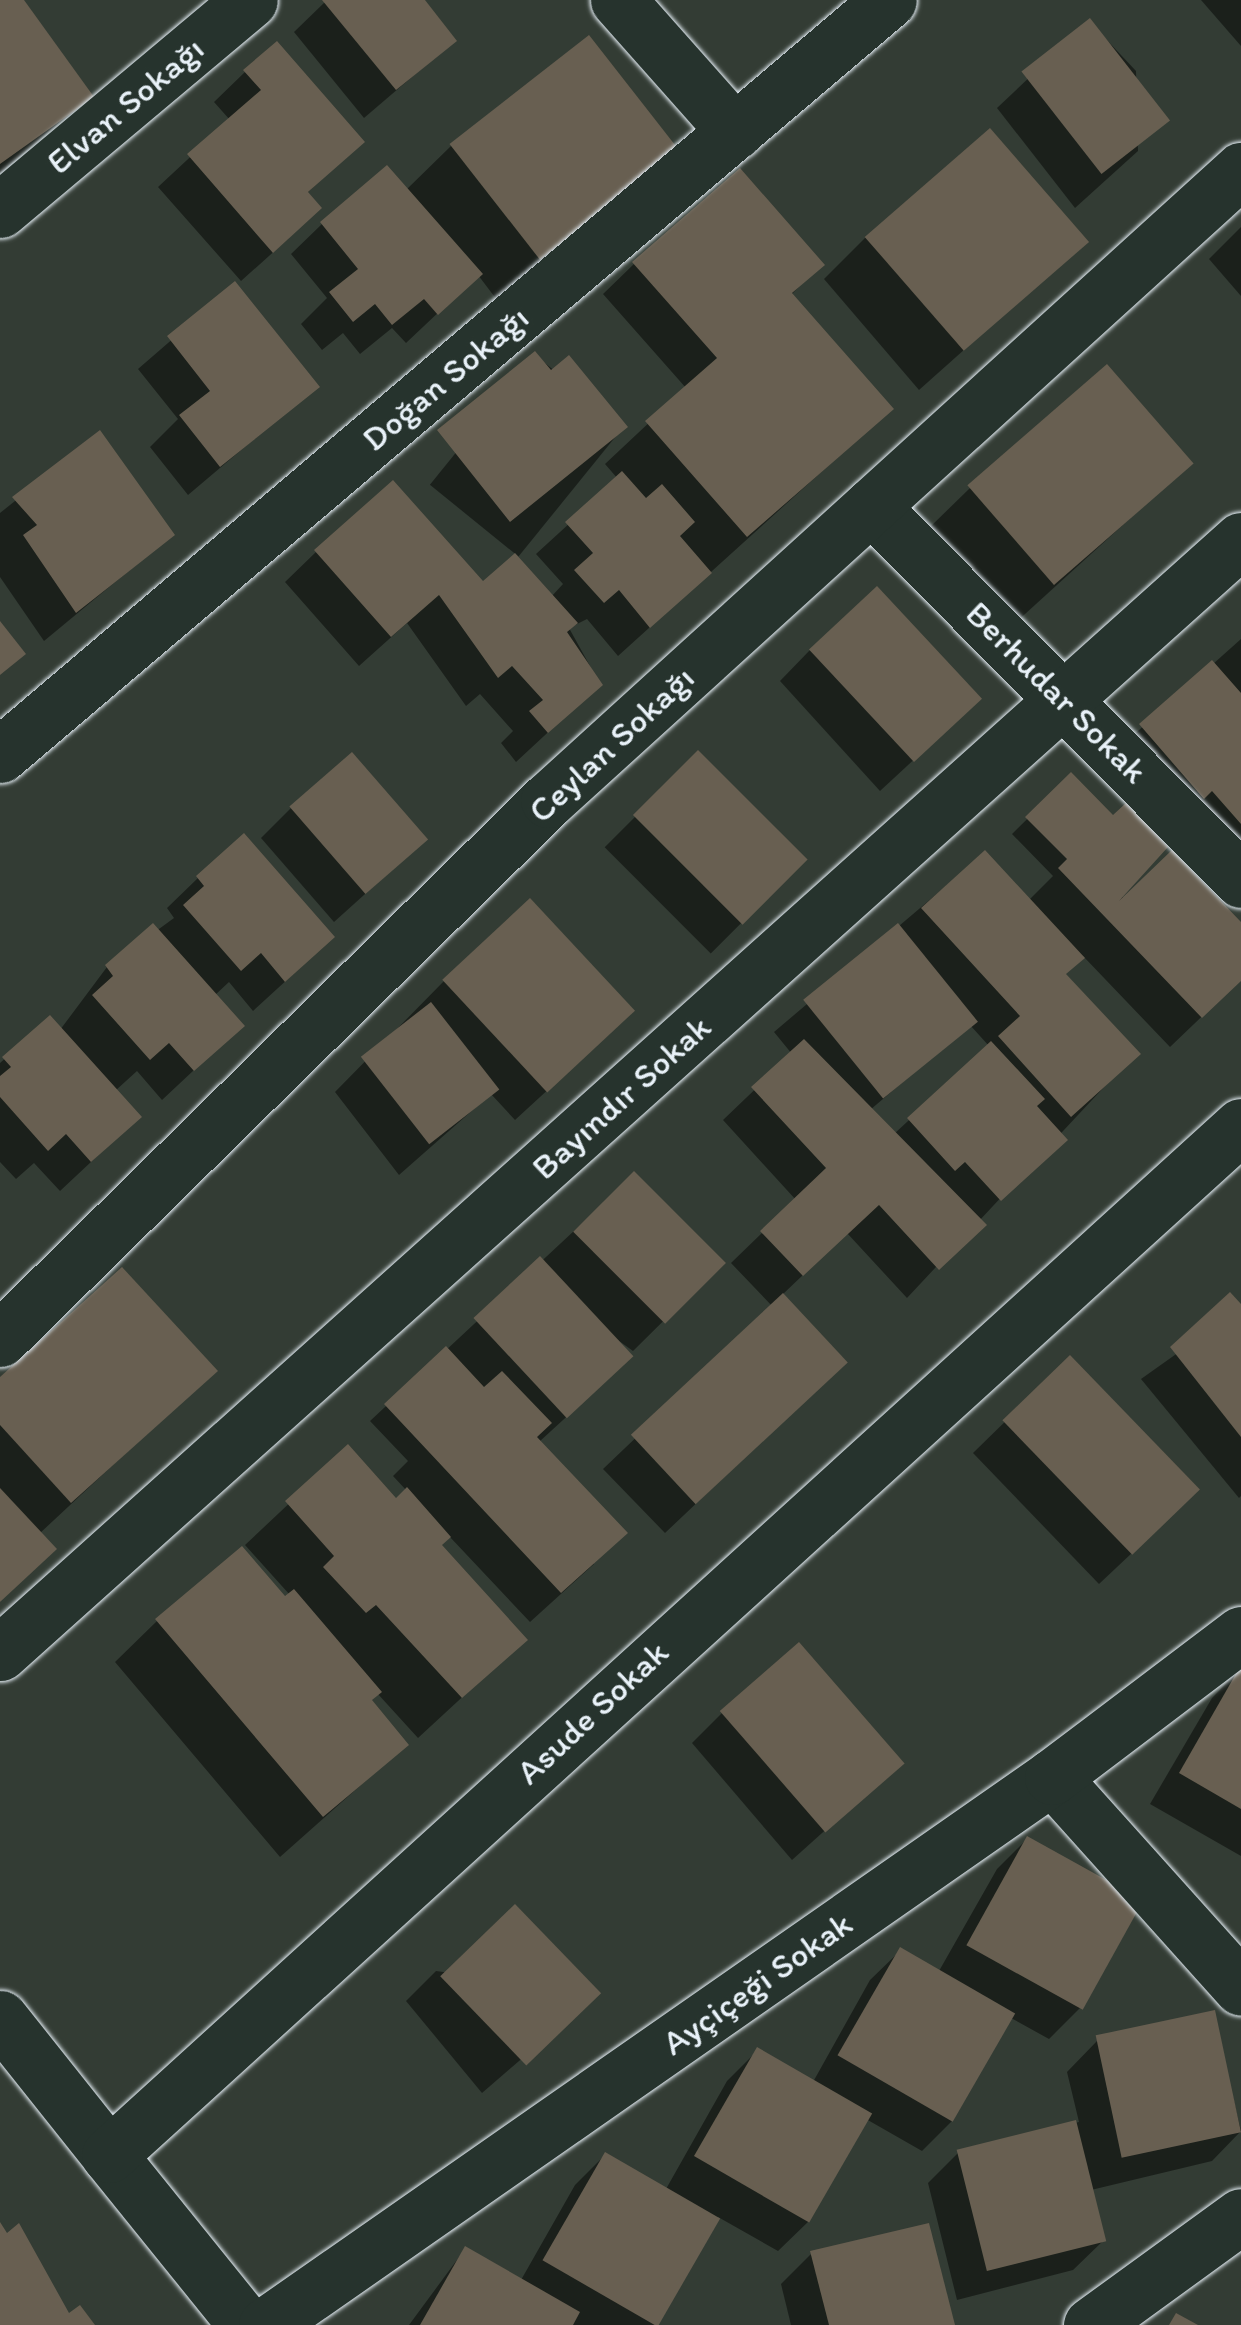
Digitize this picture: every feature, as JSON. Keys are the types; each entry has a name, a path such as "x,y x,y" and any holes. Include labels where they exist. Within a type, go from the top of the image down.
{"street":[{"name":"Elvan Sokağı","path":"0,210 250,0"},
{"path":"618,0 735,132"},
{"name":"Doğan Sokağı","path":"0,755 890,0"},
{"name":"Ceylan Sokağı","path":"0,1340 548,800 1241,170"},
{"name":"Berhudar Sokak","path":"871,506 1241,880"},
{"name":"Bayındır Sokak","path":"0,1653 1241,540"},
{"name":"Asude Sokak","path":"109,2155 1241,1126"},
{"name":"Ayçiçeği Sokak","path":"266,2325 1052,1778 1241,1634"},
{"path":"1052,1778 1241,1988"},
{"path":"0,2018 246,2325"},
{"path":"1091,2325 1241,2216"}],"building":[{"path":"0,0 24,0 94,97 0,164"},
{"path":"322,0 425,0 457,41 396,90"},
{"path":"1090,18 1170,120 1101,174 1021,72"},
{"path":"589,35 680,151 540,260 450,144"},
{"path":"277,41 365,142 308,192 322,208 273,253 187,154 261,90 243,70"},
{"path":"990,128 1089,242 964,351 865,237"},
{"path":"387,165 483,274 438,315 424,299 392,325 375,304 353,322 329,292 358,269 320,222"},
{"path":"740,168 825,265 792,293 894,409 747,537 645,421 717,358 632,262"},
{"path":"235,281 320,387 220,467 179,415 210,391 167,336"},
{"path":"535,351 551,370 569,355 628,427 510,522 437,430"},
{"path":"1107,364 1194,464 1054,585 967,485"},
{"path":"100,430 175,535 76,613 23,535 37,525 12,497"},
{"path":"622,471 646,498 662,484 695,522 680,536 712,573 650,628 619,590 604,603 574,570 593,553 565,522"},
{"path":"393,480 483,581 515,553 578,623 567,632 603,685 548,733 529,711 543,700 512,666 498,678 439,595 391,637 314,550"},
{"path":"877,586 982,699 914,762 809,649"},
{"path":"0,621 26,654 0,675"},
{"path":"1212,660 1241,693 1241,824 1212,791 1204,799 1139,724"},
{"path":"698,750 808,860 743,925 633,815"},
{"path":"352,752 428,840 365,894 289,806"},
{"path":"1071,772 1113,815 1126,803 1168,847 1119,901 1172,850 1241,922 1241,981 1202,1018 1058,868 1067,859 1025,817"},
{"path":"244,833 335,937 285,982 261,953 241,971 183,905 204,886 196,876"},
{"path":"985,850 1085,958 1066,974 1141,1054 1071,1117 998,1036 1020,1016 921,908"},
{"path":"530,898 635,1011 547,1092 442,980"},
{"path":"153,923 245,1026 194,1071 169,1043 150,1060 92,995 113,976 105,965"},
{"path":"898,923 978,1022 883,1098 803,1000"},
{"path":"431,1002 499,1089 429,1144 361,1057"},
{"path":"50,1015 142,1117 91,1162 66,1134 48,1151 0,1097 0,1076 11,1067 2,1057"},
{"path":"804,1039 987,1225 939,1270 879,1205 803,1276 760,1231 826,1168 751,1087"},
{"path":"991,1041 1045,1099 1037,1106 1068,1140 1001,1201 965,1162 955,1171 907,1118"},
{"path":"634,1171 726,1263 665,1324 573,1232"},
{"path":"540,1256 633,1356 567,1418 473,1318"},
{"path":"122,1267 218,1371 71,1503 0,1425 0,1377"},
{"path":"1230,1292 1241,1304 1241,1437 1170,1347"},
{"path":"783,1293 848,1362 696,1504 631,1435"},
{"path":"446,1346 484,1387 502,1371 552,1423 537,1437 628,1533 561,1593 384,1404"},
{"path":"1070,1355 1200,1490 1132,1555 1002,1420"},
{"path":"348,1444 396,1498 407,1487 451,1537 442,1545 528,1640 462,1698 376,1605 366,1613 323,1567 334,1556 285,1501"},
{"path":"0,1488 57,1549 0,1602"},
{"path":"242,1546 285,1596 294,1589 382,1692 372,1700 409,1745 323,1817 155,1619"},
{"path":"799,1642 905,1764 825,1832 720,1711"},
{"path":"1241,1665 1241,1809 1179,1773"},
{"path":"1027,1836 1143,1900 1083,2010 966,1945"},
{"path":"515,1904 601,1993 526,2065 440,1976"},
{"path":"900,1947 1015,2013 953,2122 838,2055"},
{"path":"1215,2010 1241,2132 1122,2158 1096,2035"},
{"path":"757,2047 872,2114 809,2223 694,2156"},
{"path":"1076,2120 1106,2241 987,2271 957,2150"},
{"path":"605,2152 720,2218 659,2325 542,2260"},
{"path":"0,2222 7,2233 19,2223 69,2313 80,2305 95,2325 0,2325"},
{"path":"929,2223 955,2325 829,2325 810,2251"},
{"path":"465,2246 580,2312 573,2325 420,2325"},
{"path":"1176,2313 1198,2325 1169,2325"}]}
